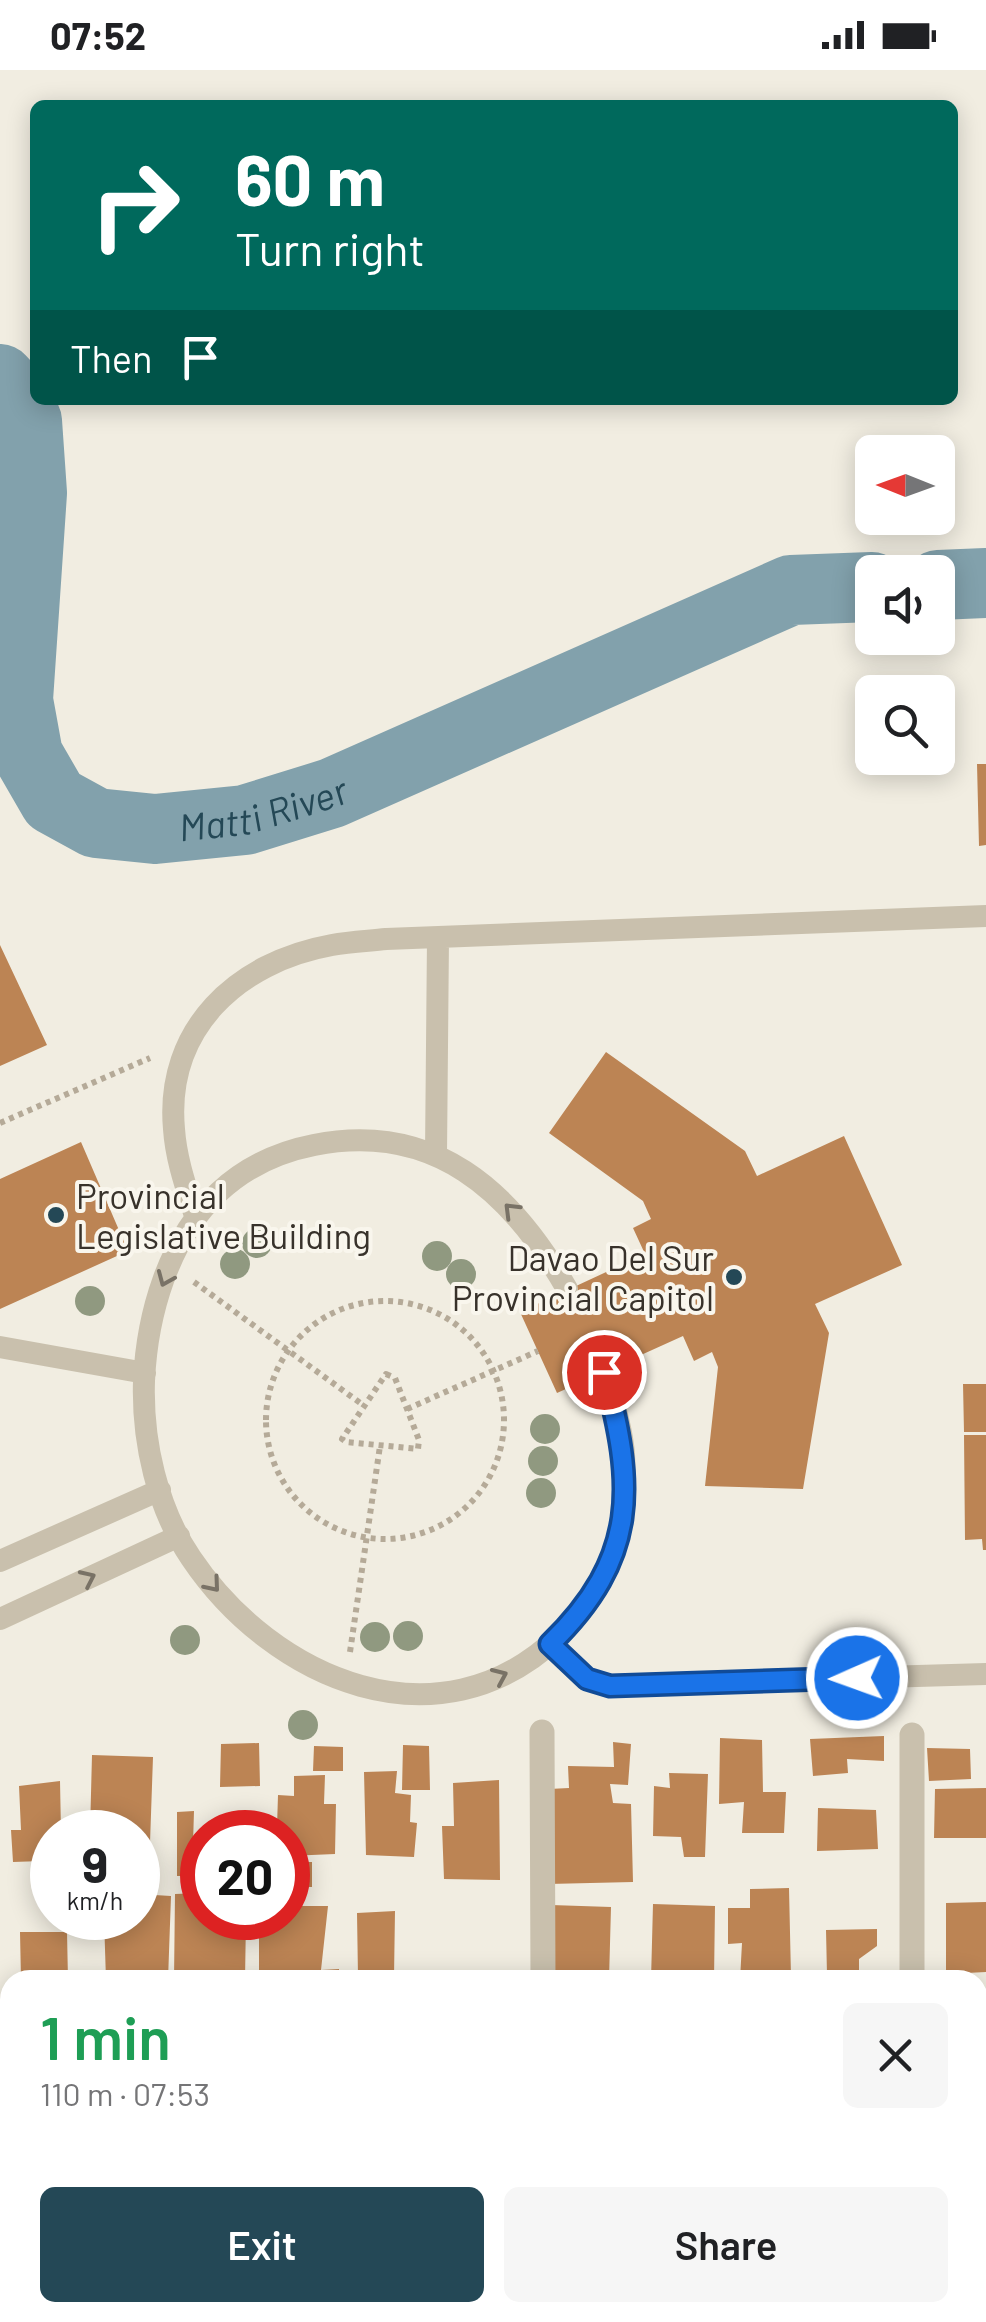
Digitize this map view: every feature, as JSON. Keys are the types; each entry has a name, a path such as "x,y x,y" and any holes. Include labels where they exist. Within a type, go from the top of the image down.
{"street":[{"path":"542,1732 544,1970"},
{"path":"912,1736 912,1970"}],"lane":[{"path":"196,1219 174,1132 176,1073 185,1046 203,1017 225,995 260,972 330,946 438,938 986,916"},
{"path":"436,1154 438,938"},
{"path":"567,1289 522,1220 483,1185 436,1154 413,1146 359,1140 301,1148 244,1171 196,1219 153,1310 144,1373 146,1435 160,1490 180,1536 190,1556 240,1617 315,1671 401,1694 444,1694 502,1675 550,1644 590,1603 612,1564 623,1514 624,1451 604,1372"},
{"path":"0,1347 144,1373"},
{"path":"0,1560 160,1490"},
{"path":"0,1619 180,1536"},
{"path":"550,1644 587,1679 610,1686 986,1674"}],"path":[{"path":"0,1123 185,1046"},
{"path":"171,1265 363,1404"},
{"path":"376,1300 417,1304 454,1322 484,1352 494,1370 504,1408 504,1428 494,1467 473,1500 459,1514 425,1533 406,1538 366,1538 328,1525 312,1514 291,1492 275,1466 266,1426 271,1386 288,1350 318,1321 336,1311 376,1300"},
{"path":"407,1408 538,1351"},
{"path":"388,1373 395,1378 420,1440 419,1448 342,1439 363,1404 382,1376 388,1373"},
{"path":"346,1682 380,1446"}],"building":[{"path":"977,764 986,764 986,845 979,846"},
{"path":"0,945 47,1045 0,1066"},
{"name":"Davao Del Sur Provincial Capitol","path":"606,1052 745,1151 757,1176 844,1136 902,1265 815,1304 829,1333 803,1489 705,1486 718,1367 712,1352 694,1361 683,1336 557,1393 520,1312 645,1254 633,1228 651,1219 643,1201 549,1133"},
{"name":"Provincial Legislative Building","path":"81,1142 128,1251 0,1309 0,1179"},
{"path":"963,1384 986,1384 986,1432 964,1432"},
{"path":"964,1435 986,1435 986,1550 982,1539 965,1540"},
{"path":"884,1736 884,1761 847,1759 848,1773 813,1776 810,1739"},
{"path":"720,1738 762,1740 763,1792 786,1792 784,1833 742,1833 744,1802 719,1804"},
{"path":"613,1742 631,1744 628,1785 610,1784 613,1803 631,1804 633,1882 548,1884 549,1789 569,1788 568,1766 614,1767"},
{"path":"259,1743 260,1786 220,1787 221,1744"},
{"path":"403,1745 429,1746 430,1790 402,1790"},
{"path":"314,1746 343,1747 343,1771 313,1771"},
{"path":"927,1748 970,1749 971,1779 929,1781"},
{"path":"92,1755 153,1757 151,1810 91,1810"},
{"path":"397,1771 395,1793 411,1795 410,1822 417,1823 414,1857 366,1855 364,1772"},
{"path":"669,1773 708,1774 705,1857 684,1857 681,1837 653,1836 654,1786 670,1788"},
{"path":"325,1775 324,1804 336,1804 335,1854 310,1855 310,1810 278,1810 278,1795 294,1796 294,1776"},
{"path":"499,1780 500,1880 444,1879 442,1826 454,1826 453,1783"},
{"path":"60,1781 61,1810 30,1810 30,1861 13,1862 11,1830 21,1830 19,1786"},
{"path":"986,1788 986,1838 934,1838 935,1789"},
{"path":"818,1808 876,1810 878,1849 817,1851"},
{"path":"180,1812 180,1876 177,1876"},
{"path":"789,1888 791,1970 741,1970 742,1943 728,1944 728,1908 750,1908 750,1889"},
{"path":"175,1894 180,1894 180,1940 246,1940 245,1970 174,1970"},
{"path":"160,1895 171,1896 168,1970 106,1970 105,1940 160,1940"},
{"path":"986,1902 986,1970 946,1970 946,1903"},
{"path":"653,1904 715,1906 714,1970 651,1970"},
{"path":"551,1905 611,1907 609,1970 550,1970"},
{"path":"310,1906 328,1906 321,1970 259,1970 259,1940 310,1940"},
{"path":"395,1911 394,1970 358,1970 357,1913"},
{"path":"877,1929 877,1946 859,1959 859,1970 827,1970 826,1930"},
{"path":"20,1932 30,1932 30,1940 67,1940 68,1970 21,1970"}],"waterway":[{"name":"Matti River","path":"0,379 13,393 27,421 32,493 18,700 28,755 54,800 96,823 155,829 245,820 332,793 791,590 855,588"},
{"name":"Matti River","path":"955,584 986,583"}],"place":[{"name":"Provincial Legislative Building","path":"56,1215"},
{"name":"Davao Del Sur Provincial Capitol","path":"734,1277"}],"route":[{"path":"604,1372 624,1451 623,1514 612,1564 590,1603 550,1644 587,1679 610,1686 857,1678"}]}
